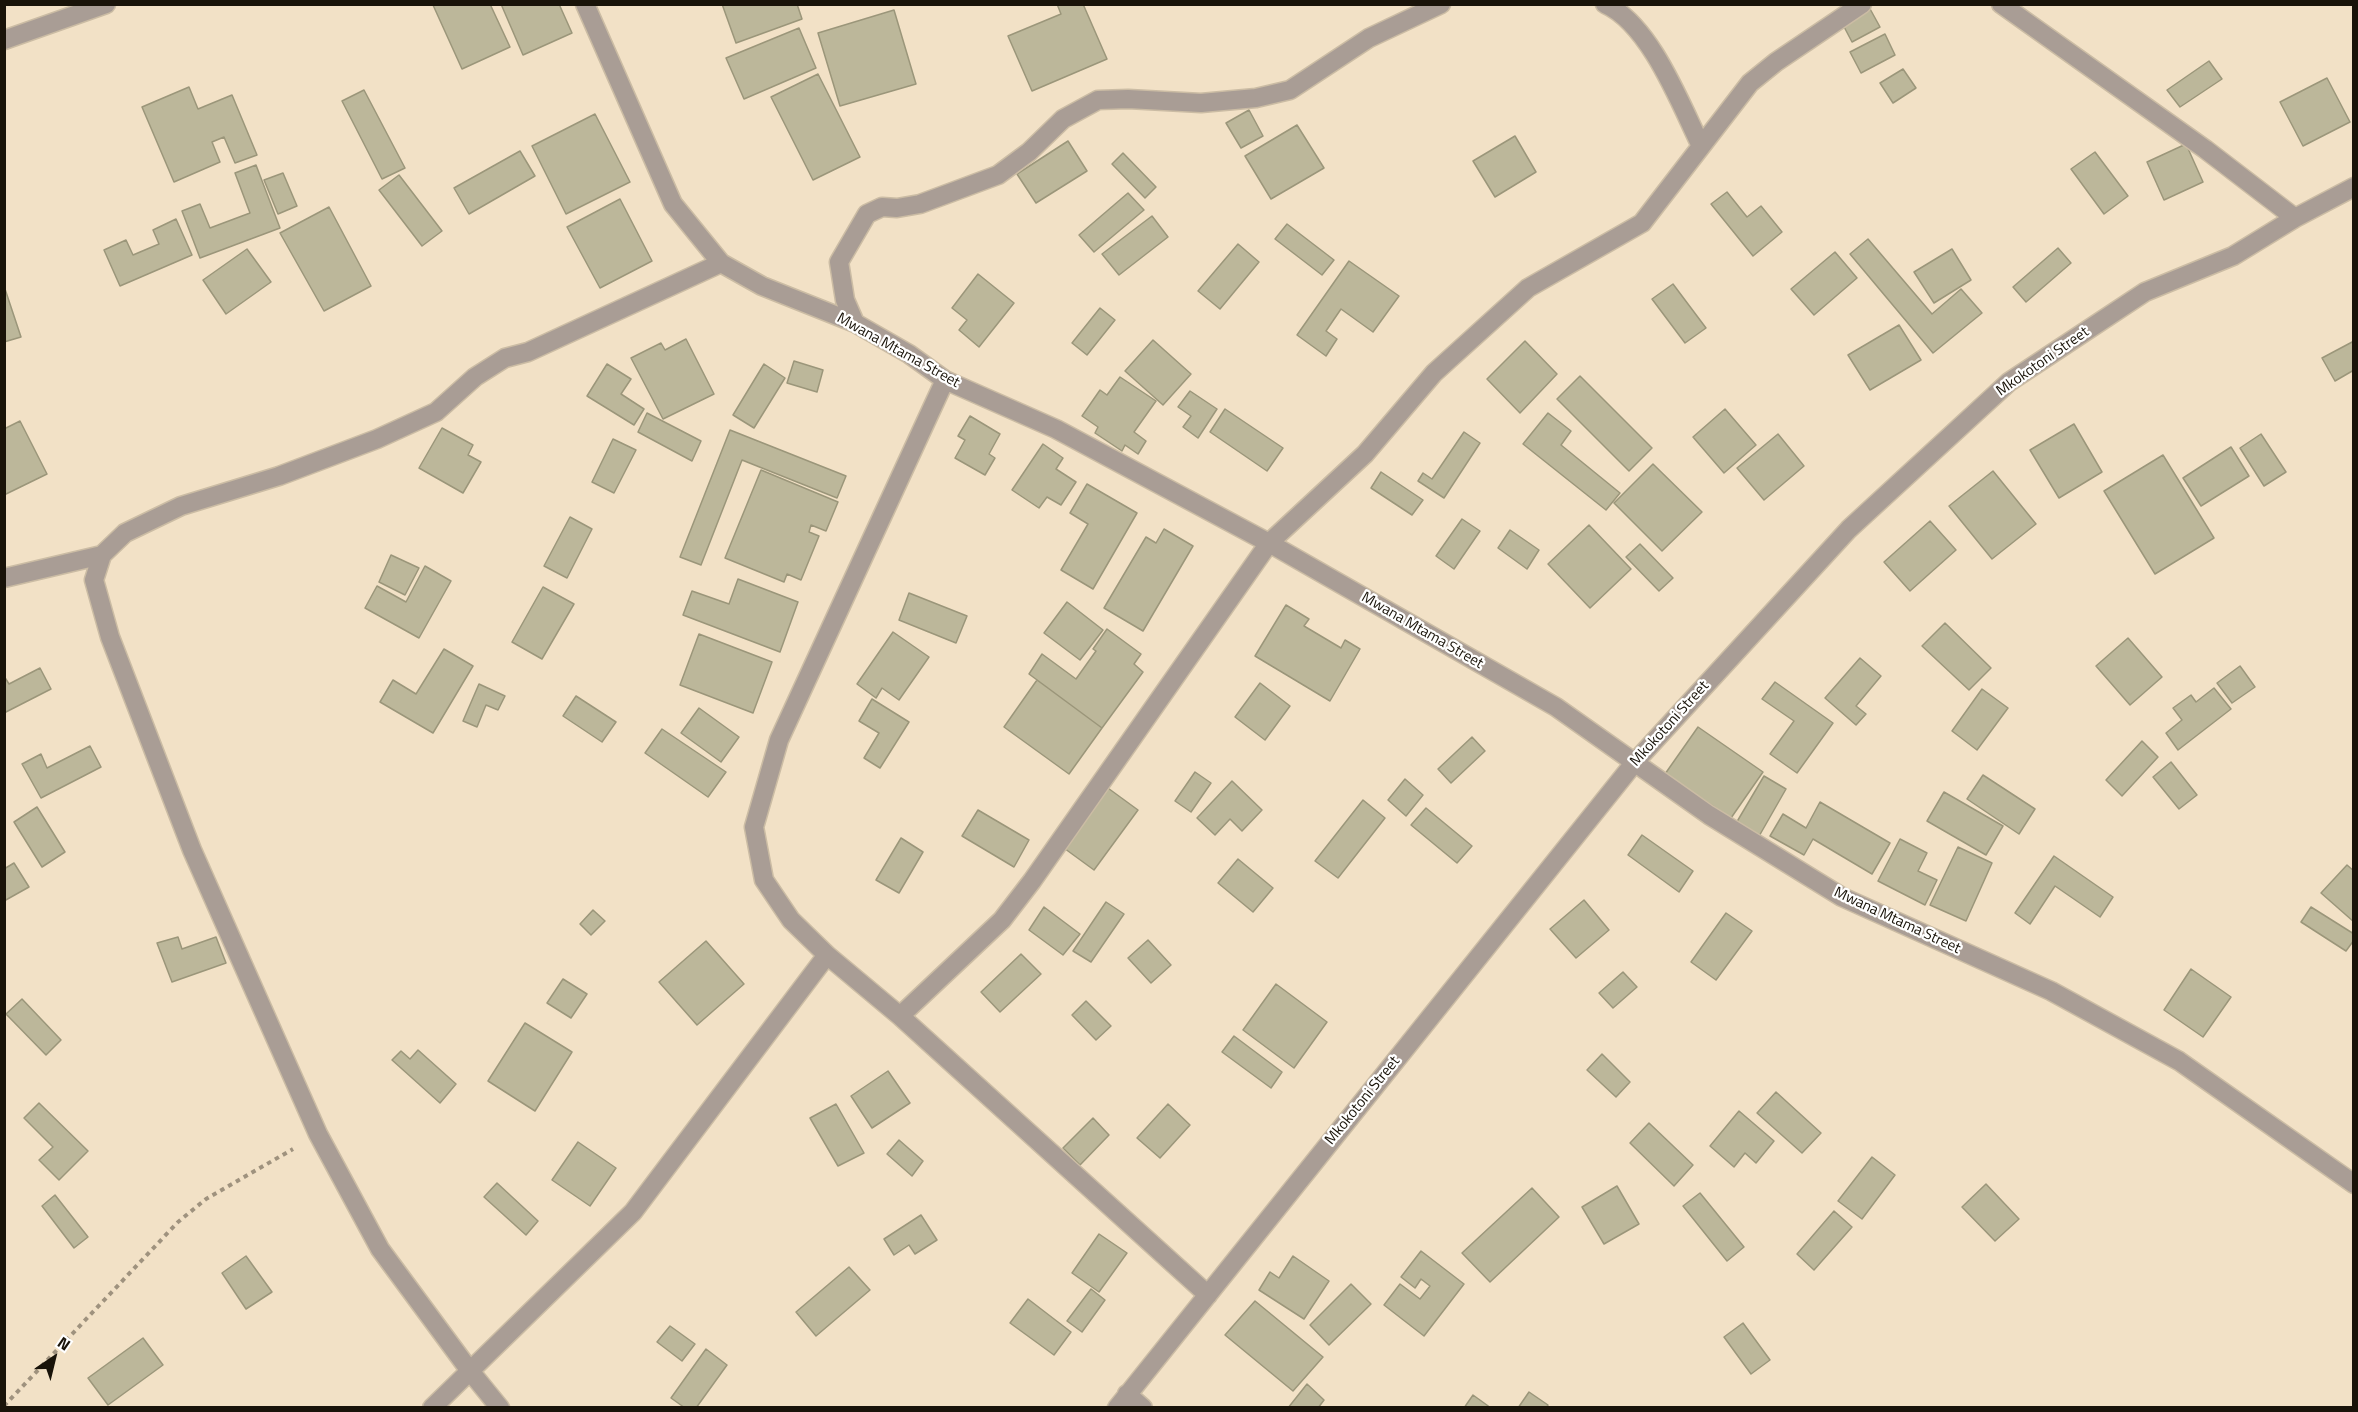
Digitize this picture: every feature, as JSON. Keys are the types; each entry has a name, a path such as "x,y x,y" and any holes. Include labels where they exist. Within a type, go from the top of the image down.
{"street":[{"path":"4,40 106,4"},
{"name":"Mwana Mtama Street","path":"585,4 674,204 721,262 762,286 855,323 909,354 945,380 1056,429 1269,543 1556,707 1709,815 1842,897 2051,991 2179,1061 2354,1184"},
{"path":"855,323 845,300 839,262 867,214 882,207 897,208 921,204 998,175 1029,152 1063,119 1098,100 1128,99 1201,103 1256,98 1290,90 1369,38 1442,4"},
{"path":"1605,4 1618,10 1639,31 1701,146"},
{"path":"900,1016 1002,920 1269,543 1365,454 1434,373 1528,288 1642,223 1750,83 1776,62 1862,4"},
{"path":"2001,4 2205,150 2295,218"},
{"name":"Mkokotoni Street","path":"1122,1401 1635,762 1849,529 2009,382 2145,292 2233,256 2295,218 2354,188"},
{"path":"500,1407 470,1371 380,1250 318,1134 192,850 110,637 94,580 102,555 125,533 180,506 279,476 377,440 436,412 475,377 505,358 528,352 721,262"},
{"path":"945,380 779,740 754,827 764,880 791,920 827,955 900,1016 1208,1295"},
{"path":"4,578 102,555"},
{"path":"432,1407 633,1212 827,955"},
{"path":"1122,1401 1143,1407"}],"path":[{"path":"4,1406 178,1222 206,1199 318,1134"}],"building":[{"path":"490,4 510,47 462,69 433,5"},
{"path":"501,4 559,4 572,33 523,55"},
{"path":"722,4 797,4 802,19 736,43"},
{"path":"1057,4 1083,4 1107,59 1032,91 1008,36 1061,14"},
{"path":"1869,7 1880,27 1852,42 1841,21"},
{"path":"894,10 916,84 840,106 818,33"},
{"path":"799,28 816,68 744,99 726,58"},
{"path":"1885,34 1895,55 1861,73 1850,52"},
{"path":"2209,61 2222,79 2180,107 2167,90"},
{"path":"1903,69 1916,88 1893,103 1880,83"},
{"path":"818,74 860,157 813,180 771,97"},
{"path":"2327,78 2350,122 2303,146 2280,102"},
{"path":"189,87 198,109 232,95 257,155 235,163 224,137 212,142 220,162 174,182 142,107"},
{"path":"364,90 405,168 382,179 342,101"},
{"path":"1249,110 1263,136 1241,148 1226,123"},
{"path":"595,114 630,182 566,214 532,146"},
{"path":"1297,125 1324,168 1271,199 1245,156"},
{"path":"1515,136 1536,172 1495,197 1473,161"},
{"path":"1068,141 1087,171 1036,203 1017,174"},
{"path":"2186,144 2203,182 2164,200 2147,162"},
{"path":"520,151 535,176 469,214 454,188"},
{"path":"2095,152 2128,196 2104,214 2071,169"},
{"path":"1123,153 1156,187 1145,198 1112,164"},
{"path":"256,165 280,228 200,258 182,211 200,204 210,228 250,213 235,173"},
{"path":"283,173 297,206 278,214 264,180"},
{"path":"399,175 442,231 422,246 379,190"},
{"path":"1727,192 1747,217 1761,206 1782,232 1753,256 1711,204"},
{"path":"1128,193 1144,210 1094,252 1079,235"},
{"path":"620,199 652,261 600,288 567,227"},
{"path":"329,207 371,286 324,311 280,233"},
{"path":"1152,216 1168,237 1119,275 1102,254"},
{"path":"176,219 192,255 120,286 104,250 126,240 133,255 159,244 153,230"},
{"path":"1287,224 1334,260 1322,275 1275,239"},
{"path":"1868,239 1932,314 1961,289 1982,313 1933,353 1850,254"},
{"path":"1238,244 1259,262 1220,309 1198,291"},
{"path":"2058,248 2071,263 2026,302 2013,287"},
{"path":"247,249 271,282 226,314 203,280"},
{"path":"1952,249 1971,280 1934,303 1914,272"},
{"path":"1835,252 1857,278 1814,315 1791,289"},
{"path":"1349,261 1399,296 1373,332 1341,309 1326,331 1337,339 1326,356 1297,335"},
{"path":"978,274 1014,303 979,347 959,330 967,320 952,308"},
{"path":"1673,284 1706,328 1685,343 1652,299"},
{"path":"4,286 21,337 4,342"},
{"path":"1100,308 1115,320 1087,355 1072,343"},
{"path":"1899,325 1921,360 1870,390 1848,355"},
{"path":"686,339 714,394 663,419 631,358 661,343 665,350"},
{"path":"1153,340 1191,374 1163,405 1125,371"},
{"path":"1525,341 1557,374 1520,413 1487,379"},
{"path":"2354,341 2354,370 2335,381 2322,358"},
{"path":"794,361 823,370 817,392 787,383"},
{"path":"607,364 631,379 621,394 644,409 634,425 587,396"},
{"path":"764,364 785,378 754,428 733,415"},
{"path":"1580,376 1652,448 1629,471 1557,399"},
{"path":"1120,377 1156,401 1134,432 1146,441 1138,454 1125,445 1122,451 1095,433 1098,427 1082,416 1100,390 1107,395"},
{"path":"1190,391 1217,409 1198,438 1183,427 1191,416 1178,407"},
{"path":"1225,409 1283,448 1267,471 1210,432"},
{"path":"1725,409 1756,445 1724,473 1693,437"},
{"path":"647,413 701,441 692,461 638,432"},
{"path":"1548,413 1571,431 1561,445 1620,493 1606,510 1523,444"},
{"path":"970,416 1000,434 989,454 995,458 985,475 955,458 965,440 958,436"},
{"path":"20,421 47,474 4,495 4,429"},
{"path":"2074,424 2102,472 2059,498 2030,450"},
{"path":"442,428 473,445 468,455 481,462 463,493 419,468"},
{"path":"730,430 846,476 837,498 742,460 701,565 680,557"},
{"path":"1464,432 1480,443 1444,498 1418,481 1423,473 1432,479"},
{"path":"1778,434 1804,466 1764,500 1737,468"},
{"path":"2261,434 2286,472 2264,486 2240,448"},
{"path":"613,439 636,450 614,493 592,482"},
{"path":"1043,444 1063,458 1056,469 1076,482 1061,505 1047,497 1039,508 1012,490"},
{"path":"2231,447 2249,476 2201,506 2183,478"},
{"path":"2163,455 2214,538 2155,574 2104,491"},
{"path":"1653,464 1702,512 1662,551 1614,503"},
{"path":"761,470 838,502 826,531 811,525 809,532 819,536 801,580 787,574 784,582 725,558"},
{"path":"1993,471 2036,524 1992,559 1949,506"},
{"path":"1381,472 1423,500 1412,515 1371,488"},
{"path":"1087,484 1137,513 1093,589 1061,570 1088,524 1070,513"},
{"path":"570,517 592,529 567,578 544,566"},
{"path":"1462,519 1480,531 1454,569 1436,556"},
{"path":"1930,521 1956,550 1910,591 1884,562"},
{"path":"1589,525 1631,569 1590,608 1548,564"},
{"path":"1164,529 1193,546 1143,631 1104,608 1146,537 1156,543"},
{"path":"1510,530 1539,550 1527,569 1498,548"},
{"path":"1640,544 1673,578 1659,591 1626,557"},
{"path":"391,555 419,568 405,595 379,582"},
{"path":"425,566 451,581 419,638 365,608 377,586 406,602"},
{"path":"738,579 798,602 780,652 683,615 692,591 729,604"},
{"path":"543,587 574,604 542,659 512,642"},
{"path":"909,593 967,616 956,643 899,620"},
{"path":"1067,602 1103,630 1080,660 1044,633"},
{"path":"1286,605 1309,619 1304,626 1341,648 1345,640 1360,649 1330,701 1255,656"},
{"path":"1945,623 1991,668 1969,690 1922,646"},
{"path":"1107,629 1141,654 1134,664 1143,672 1102,728 1029,674 1042,654 1076,679 1096,651 1093,649"},
{"path":"893,632 929,657 899,700 882,688 876,698 857,684"},
{"path":"699,634 772,662 753,713 680,685"},
{"path":"2128,638 2162,677 2130,705 2096,666"},
{"path":"444,649 473,666 433,733 380,702 393,680 416,694"},
{"path":"1860,658 1881,676 1856,706 1866,714 1856,725 1825,698"},
{"path":"2240,666 2255,687 2232,703 2217,683"},
{"path":"40,668 51,689 4,713 4,676 9,684"},
{"path":"1037,680 1102,728 1069,774 1004,727"},
{"path":"1775,682 1833,723 1797,773 1770,754 1794,721 1762,699"},
{"path":"1260,683 1290,706 1265,740 1235,717"},
{"path":"479,684 505,696 498,710 486,705 477,727 463,721"},
{"path":"2214,688 2231,709 2178,750 2166,733 2182,720 2173,708 2191,695 2196,702"},
{"path":"1982,689 2008,708 1977,750 1952,731"},
{"path":"576,696 616,722 602,742 563,716"},
{"path":"872,699 909,722 880,768 864,758 879,733 859,721"},
{"path":"699,708 739,737 721,762 681,733"},
{"path":"1698,727 1763,772 1731,818 1665,774"},
{"path":"662,729 726,772 708,797 645,753"},
{"path":"1472,737 1485,751 1451,783 1438,769"},
{"path":"2142,741 2158,757 2122,796 2106,780"},
{"path":"90,746 101,767 41,798 22,764 41,754 47,768"},
{"path":"2171,762 2197,795 2179,809 2153,777"},
{"path":"1195,772 1211,783 1191,812 1175,801"},
{"path":"1983,775 2035,809 2019,834 1967,799"},
{"path":"1764,776 1786,789 1758,838 1735,825"},
{"path":"1405,779 1423,795 1406,816 1388,800"},
{"path":"1232,781 1262,810 1242,831 1230,819 1215,835 1197,818"},
{"path":"1101,783 1138,810 1094,870 1057,843"},
{"path":"1944,792 2003,826 1986,855 1927,821"},
{"path":"1363,800 1385,818 1338,878 1315,861"},
{"path":"1820,802 1890,843 1872,874 1813,839 1804,855 1770,836 1783,814 1806,828"},
{"path":"37,807 65,852 42,867 14,822"},
{"path":"1426,808 1472,846 1457,863 1411,825"},
{"path":"978,810 1029,840 1014,867 962,836"},
{"path":"1642,835 1693,871 1679,892 1628,855"},
{"path":"901,838 923,852 899,893 876,880"},
{"path":"1900,839 1927,853 1918,871 1937,880 1925,905 1878,881"},
{"path":"1958,847 1992,863 1966,921 1930,905"},
{"path":"2054,856 2113,897 2100,917 2055,886 2030,924 2015,913"},
{"path":"1238,859 1273,888 1253,912 1218,883"},
{"path":"14,863 29,887 4,901 4,869"},
{"path":"2347,865 2354,871 2354,922 2321,893"},
{"path":"1584,900 1609,930 1576,958 1550,929"},
{"path":"1106,902 1124,914 1091,962 1073,951"},
{"path":"1044,907 1080,934 1063,955 1029,930"},
{"path":"2311,907 2354,934 2354,940 2346,951 2301,922"},
{"path":"593,910 605,921 591,935 580,924"},
{"path":"1726,913 1752,931 1716,980 1691,962"},
{"path":"178,937 182,949 216,937 226,963 172,982 157,943"},
{"path":"1148,940 1171,965 1151,983 1128,958"},
{"path":"706,941 744,984 697,1025 659,982"},
{"path":"1021,954 1041,974 1000,1012 981,992"},
{"path":"2191,969 2231,997 2203,1037 2164,1010"},
{"path":"1623,972 1637,987 1613,1008 1599,993"},
{"path":"563,979 587,994 571,1018 547,1003"},
{"path":"1276,984 1327,1022 1294,1068 1243,1030"},
{"path":"22,999 61,1040 46,1055 6,1014"},
{"path":"1086,1001 1111,1026 1096,1040 1072,1015"},
{"path":"525,1023 572,1052 535,1111 488,1081"},
{"path":"1234,1036 1282,1072 1271,1088 1222,1052"},
{"path":"418,1050 456,1084 440,1103 392,1060 401,1051 410,1059"},
{"path":"1602,1054 1630,1082 1616,1097 1587,1070"},
{"path":"888,1071 910,1103 872,1128 851,1096"},
{"path":"1776,1092 1821,1133 1802,1153 1757,1113"},
{"path":"39,1103 88,1151 59,1180 39,1160 53,1147 24,1118"},
{"path":"836,1104 864,1153 838,1166 810,1118"},
{"path":"1168,1104 1190,1125 1160,1158 1137,1138"},
{"path":"1739,1111 1774,1141 1756,1163 1745,1153 1734,1167 1710,1146"},
{"path":"1093,1118 1109,1135 1080,1165 1063,1148"},
{"path":"1649,1123 1693,1165 1674,1186 1630,1143"},
{"path":"899,1140 923,1161 912,1176 887,1154"},
{"path":"578,1142 616,1168 590,1206 552,1180"},
{"path":"1872,1157 1895,1175 1862,1219 1838,1201"},
{"path":"497,1183 538,1221 526,1235 484,1197"},
{"path":"1986,1184 2019,1219 1995,1241 1962,1207"},
{"path":"1617,1186 1639,1224 1604,1244 1582,1207"},
{"path":"1532,1188 1559,1217 1490,1282 1462,1253"},
{"path":"1700,1193 1744,1247 1727,1261 1683,1206"},
{"path":"55,1195 88,1237 74,1248 42,1206"},
{"path":"1834,1211 1852,1227 1814,1270 1797,1254"},
{"path":"921,1215 937,1240 915,1254 909,1245 894,1255 884,1239"},
{"path":"1099,1234 1127,1253 1099,1292 1072,1273"},
{"path":"1421,1251 1464,1284 1424,1336 1384,1305 1400,1284 1420,1299 1430,1286 1421,1279 1415,1288 1401,1277"},
{"path":"246,1256 272,1292 246,1309 222,1273"},
{"path":"1293,1256 1329,1281 1304,1319 1259,1290 1270,1272 1279,1278"},
{"path":"849,1267 870,1290 816,1336 796,1312"},
{"path":"1351,1284 1371,1304 1329,1345 1310,1325"},
{"path":"1091,1289 1105,1300 1082,1332 1067,1321"},
{"path":"1028,1299 1071,1332 1054,1355 1010,1323"},
{"path":"1255,1301 1323,1357 1293,1391 1225,1335"},
{"path":"1743,1323 1770,1360 1751,1374 1724,1337"},
{"path":"670,1326 695,1344 682,1361 657,1342"},
{"path":"143,1338 163,1365 108,1405 88,1378"},
{"path":"706,1349 727,1365 696,1408 685,1408 671,1398"},
{"path":"1307,1384 1324,1400 1318,1408 1288,1408"},
{"path":"1529,1392 1548,1405 1546,1408 1518,1408"},
{"path":"1473,1395 1491,1408 1464,1408"}]}
